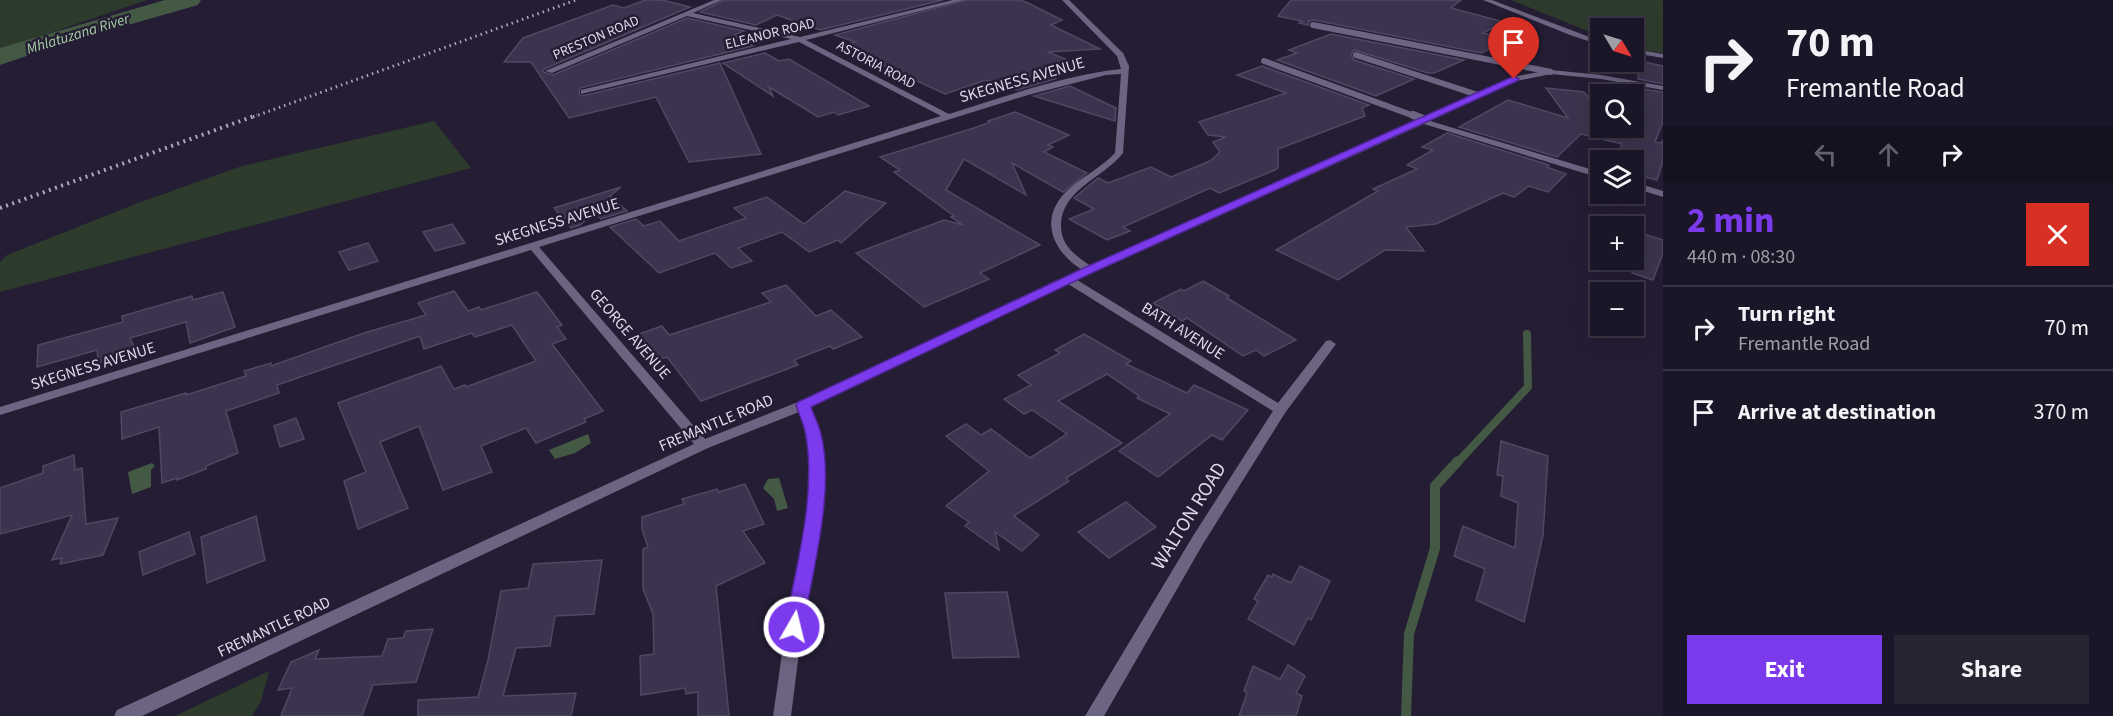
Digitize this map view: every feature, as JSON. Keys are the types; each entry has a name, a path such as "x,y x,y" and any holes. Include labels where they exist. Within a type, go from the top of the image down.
{"street":[{"name":"PRESTON ROAD","path":"549,71 719,0"},
{"name":"ELEANOR ROAD","path":"584,92 961,0"},
{"path":"1065,0 1120,55 1125,71 1119,153 1070,192 1057,209 1055,227 1058,242 1072,259 1090,270"},
{"path":"1486,0 1590,39"},
{"name":"ASTORIA ROAD","path":"687,14 800,39 948,117"},
{"path":"1644,53 1663,56"},
{"name":"SKEGNESS AVENUE","path":"0,411 1056,84 1106,72 1125,71"},
{"name":"FREMANTLE ROAD","path":"123,716 703,445 803,405 1090,270 1514,79 1551,72 1601,76 1663,88"},
{"path":"1425,121 1590,172"},
{"path":"1644,188 1663,194"},
{"name":"GEORGE AVENUE","path":"532,245 703,445"},
{"name":"BATH AVENUE","path":"1069,280 1280,410"},
{"name":"WALTON ROAD","path":"1094,716 1198,540 1280,410 1330,345"},
{"path":"782,716 797,605 816,504 813,434 803,405"}],"lane":[{"path":"1313,25 1551,72"},
{"path":"1356,55 1478,94"},
{"path":"1264,62 1425,121"}],"shaded area":[{"path":"0,0 147,0 0,50"},
{"path":"1511,0 1663,0 1663,53 1644,50 1644,18 1590,18 1590,32"},
{"path":"434,121 471,168 0,292 0,262 7,255 138,203 242,166"},
{"path":"588,434 591,443 575,453 555,459 549,450"},
{"path":"152,463 155,466 151,470 151,487 132,494 128,472"},
{"path":"779,478 788,508 777,511 774,499 763,488 768,479"},
{"path":"269,671 261,701 252,716 175,716"}],"building":[{"path":"645,0 662,0 690,7 544,69 543,72 553,75 687,18 744,31 734,35 753,46 580,88 579,94 582,96 720,63 761,154 689,162 656,97 569,118 531,62 504,62 523,38 613,5 624,8"},
{"path":"724,0 943,0 820,30 777,15 756,25 700,12"},
{"path":"966,0 1020,0 1062,20 1051,25 1100,49 1048,52 1080,65 1049,77 1055,79 1017,90 986,80 945,94 841,46 855,42 835,35"},
{"path":"1291,0 1461,0 1451,8 1504,22 1483,33 1510,40 1481,53 1314,20 1309,21 1308,25 1299,23 1302,21 1278,16"},
{"path":"1331,34 1464,60 1434,73 1428,73 1354,50 1351,55 1354,60 1414,79 1376,96 1277,60 1297,53 1289,50"},
{"path":"765,53 779,61 789,59 869,106 838,115 834,112 818,117 769,87 773,96 723,63"},
{"path":"1644,62 1663,66 1663,84 1638,79 1639,72 1644,72"},
{"path":"1262,66 1369,105 1362,108 1365,116 1278,149 1278,168 1275,170 1219,193 1210,188 1123,227 1130,231 1107,240 1069,219 1094,209 1074,198 1098,178 1108,183 1151,167 1171,177 1210,161 1220,152 1213,142 1226,137 1208,135 1199,122 1286,93 1237,75"},
{"path":"1070,86 1116,108 1115,121 1034,96"},
{"path":"1546,88 1584,92 1590,100 1590,136 1581,134 1557,157 1459,127 1508,100 1568,118"},
{"path":"1644,89 1663,92 1663,122 1655,142 1661,143 1663,140 1663,161 1657,180 1644,177 1646,160 1644,160 1644,150 1619,150 1622,144 1597,138 1644,138"},
{"path":"1015,112 1069,135 1048,145 1053,147 1044,152 1087,173 1063,192 1012,163 1026,195 964,159 946,190 1040,245 980,273 989,279 924,307 856,253 944,220 963,225 894,172 900,170 880,157 977,127"},
{"path":"1447,133 1549,165 1547,167 1566,174 1548,192 1529,186 1514,197 1503,193 1436,224 1406,227 1424,251 1385,250 1338,280 1276,250 1378,191 1373,189 1417,169 1407,165 1433,150 1422,147"},
{"path":"621,187 610,196 627,211 601,219 594,212 580,225 571,228 554,208"},
{"path":"845,191 886,203 841,243 838,240 809,252 782,232 738,248 752,261 731,268 715,253 659,273 610,227 636,219 644,226 660,221 679,241 746,218 734,208 767,197 804,224"},
{"path":"452,224 465,243 435,251 423,232"},
{"path":"1644,234 1663,240 1663,253 1653,280 1632,273 1632,270 1644,270"},
{"path":"368,243 378,261 349,270 339,252"},
{"path":"1203,281 1296,340 1264,356 1256,350 1243,356 1187,318 1182,321 1153,303"},
{"path":"786,285 816,316 831,310 862,337 833,349 830,346 794,360 798,365 701,401 667,357 657,360 636,335 662,326 669,335 771,302 762,293"},
{"path":"454,291 468,311 479,307 481,310 537,292 562,325 557,327 566,339 552,344 603,411 584,419 586,422 536,443 526,428 481,446 492,472 443,490 419,426 380,442 408,508 358,529 344,481 366,472 338,403 441,366 454,389 465,385 466,387 536,361 512,325 475,337 472,333 424,349 420,336 277,385 279,393 226,411 238,453 177,480 177,478 162,483 159,427 122,439 121,412 246,376 244,371 271,363 271,366 364,333 426,315 418,303"},
{"path":"223,292 235,327 190,343 186,322 130,338 139,356 99,368 97,350 37,367 38,345 123,322 122,316 192,296 193,300"},
{"path":"1084,334 1131,361 1126,364 1187,393 1194,385 1248,410 1222,440 1212,435 1158,477 1119,451 1170,414 1137,398 1139,396 1107,374 1058,401 1122,443 1066,478 1069,481 1014,516 1039,535 1022,551 995,532 999,550 965,526 969,522 946,506 989,471 946,436 966,424 981,435 991,429 1030,458 1067,434 1032,410 1024,414 1004,399 1031,385 1018,375 1060,353 1055,350"},
{"path":"296,418 304,439 280,447 274,426"},
{"path":"1501,441 1548,456 1543,535 1524,622 1476,600 1485,569 1454,556 1463,526 1515,548 1518,503 1501,496 1503,476 1497,475"},
{"path":"74,455 75,470 82,468 86,524 118,518 103,555 60,564 62,558 52,560 72,515 0,534 0,488 43,473 43,466"},
{"path":"745,484 764,524 743,531 765,563 716,586 729,716 698,716 698,692 686,694 685,688 641,695 640,656 654,654 653,614 643,589 643,549 648,547 642,529 642,517 684,504 682,499"},
{"path":"1126,502 1156,527 1109,558 1078,532"},
{"path":"256,516 265,560 207,583 201,537"},
{"path":"189,532 195,554 143,575 139,552"},
{"path":"602,560 594,614 555,616 550,646 516,648 503,696 576,693 571,716 418,716 418,700 478,697 488,660 501,591 528,588 533,564"},
{"path":"1300,566 1330,581 1311,620 1308,618 1294,645 1248,619 1258,601 1254,599 1268,575 1272,577 1273,574 1291,583"},
{"path":"1007,592 1019,657 953,658 945,593"},
{"path":"433,629 416,682 373,685 362,716 281,716 292,688 278,690 291,662 319,650 315,659 382,656 388,639 403,638 406,631"},
{"path":"1288,665 1305,676 1296,693 1302,696 1296,716 1239,716 1247,693 1244,691 1253,666 1280,679"}],"waterway":[{"name":"Mhlatuzana River","path":"0,57 56,38 190,0"},
{"path":"1457,463 1528,387 1527,334"},
{"path":"1406,716 1409,634 1435,548 1435,486 1458,461"}],"railway":[{"path":"253,117 576,0"},
{"path":"0,208 257,115"}],"route":[{"path":"794,627 816,504 813,434 803,405 1090,270 1514,79"}]}
